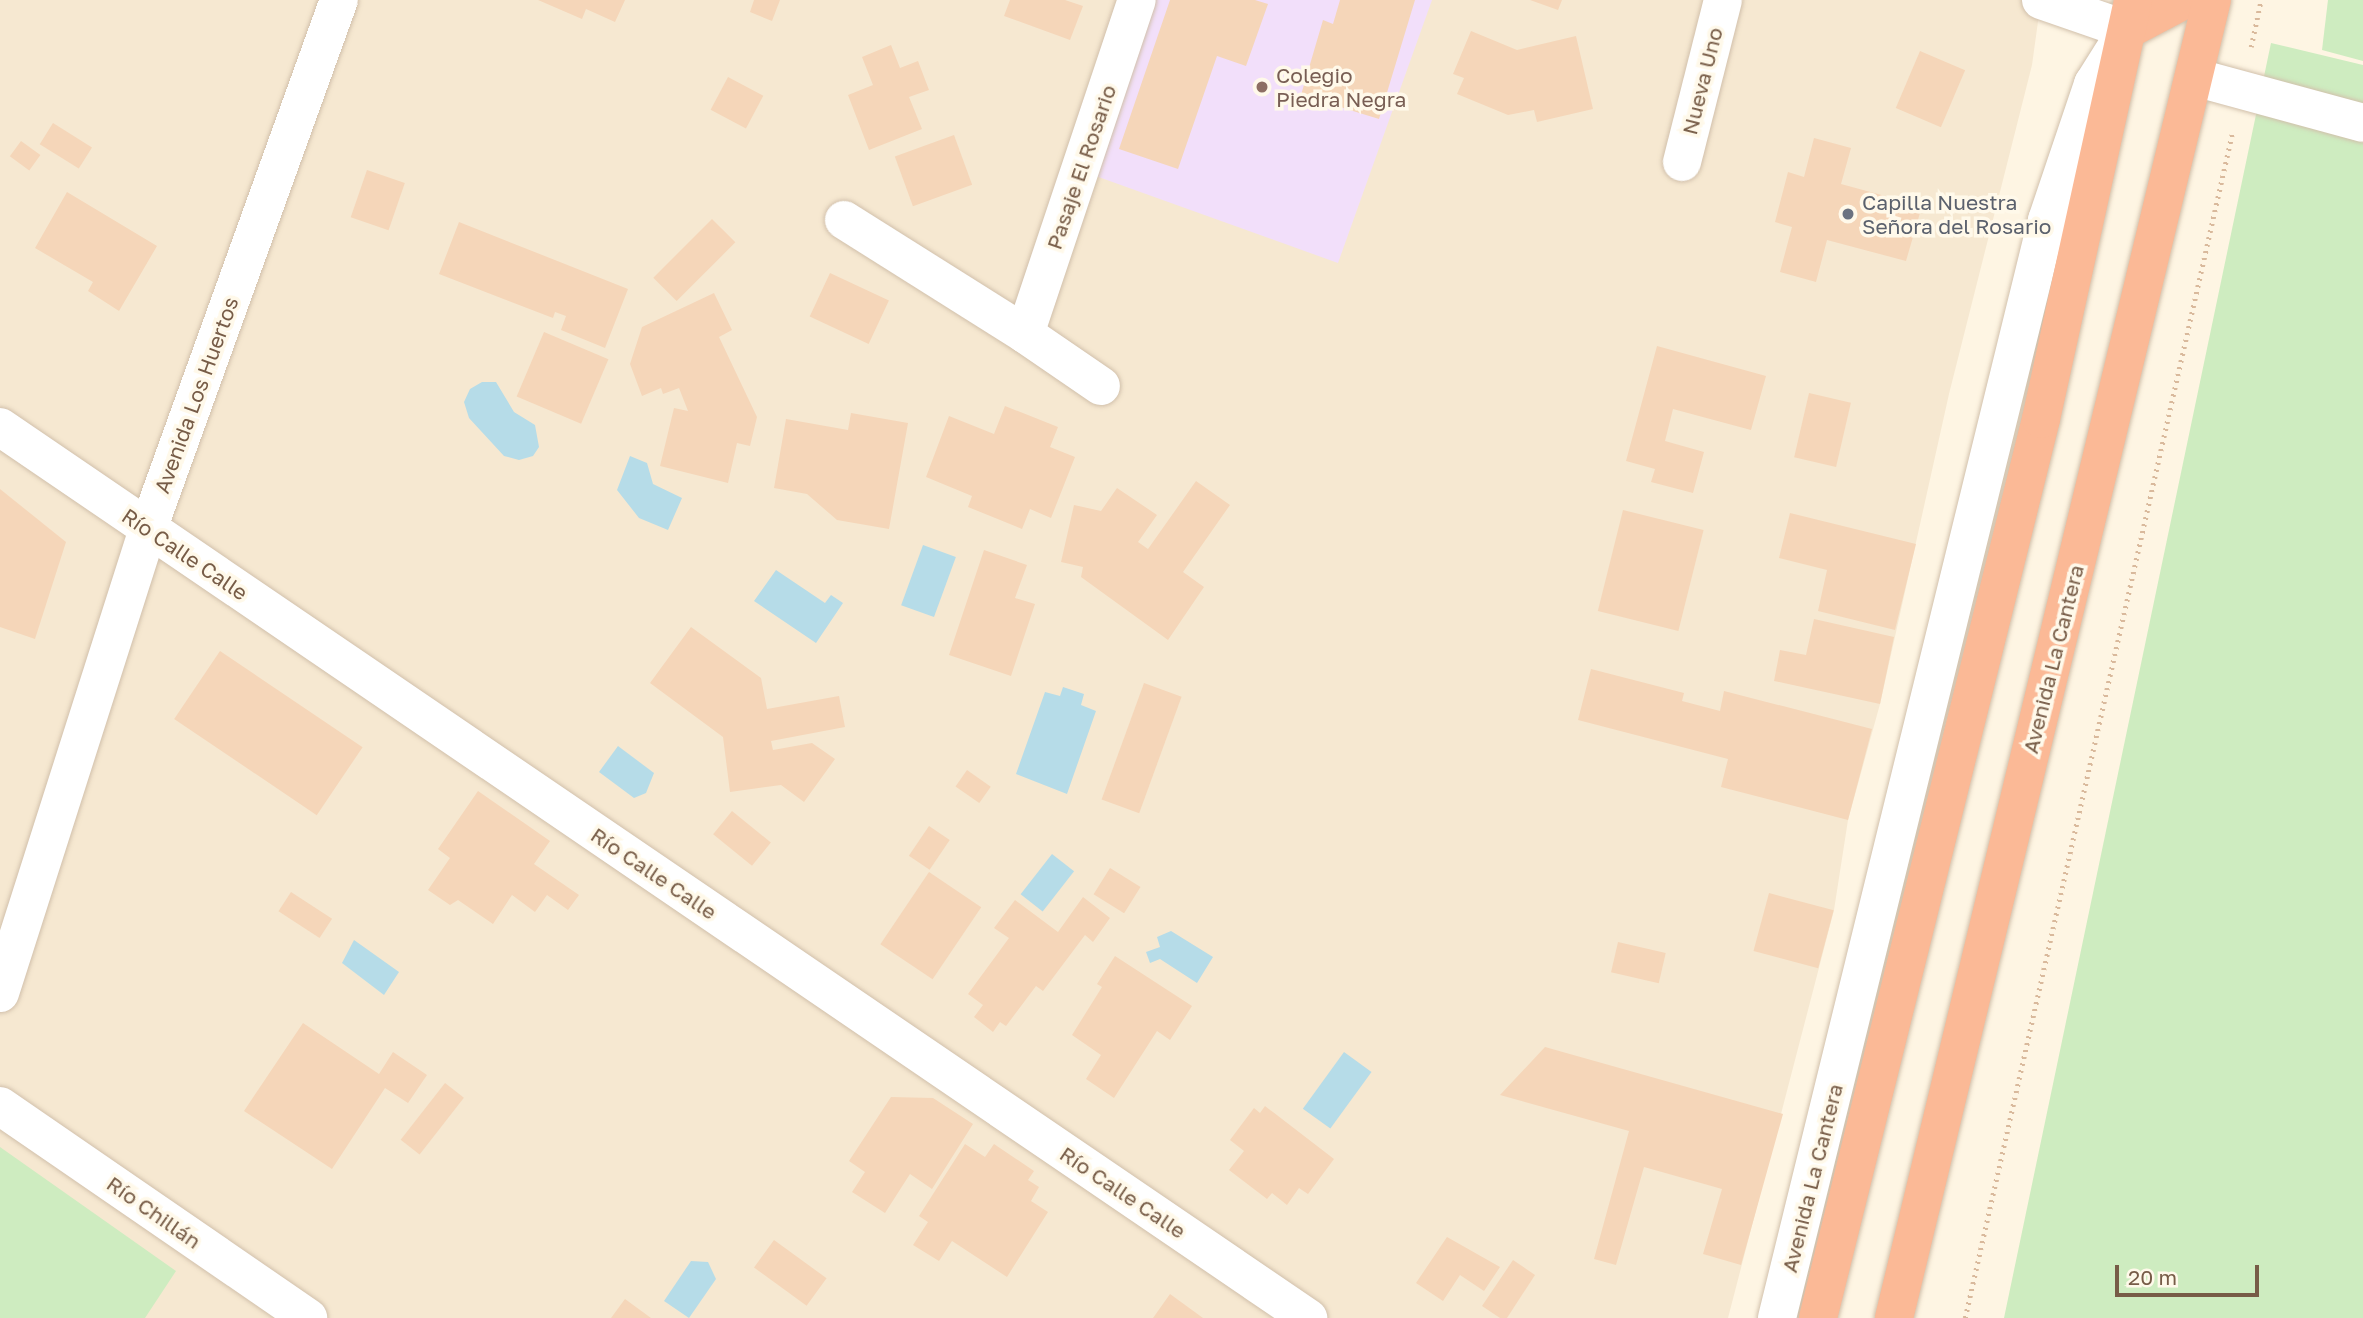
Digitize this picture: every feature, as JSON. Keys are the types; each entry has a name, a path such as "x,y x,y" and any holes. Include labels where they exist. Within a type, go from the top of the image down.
{"highway":[{"path":"2130,15 2184,0"},
{"name":"Avenida La Cantera","path":"1894,1318 2212,0"},
{"name":"Avenida La Cantera","path":"1818,1318 2040,419 2130,15"}],"street":[{"name":"Avenida Los Huertos","path":"0,993 148,529 339,0"},
{"name":"Pasaje El Rosario","path":"1025,334 1138,0"},
{"name":"Nueva Uno","path":"1682,162 1723,0"},
{"path":"2041,0 2130,15"},
{"name":"Avenida La Cantera","path":"1777,1318 2047,220 2094,85 2130,15"},
{"path":"2194,77 2363,123"},
{"path":"844,220 1025,334 1101,386"},
{"name":"Río Calle Calle","path":"0,427 1308,1318"},
{"name":"Río Chillán","path":"0,1106 308,1318"}],"path":[{"path":"1965,1318 2262,0"}],"shaded area":[{"path":"0,0 2041,0 2032,65 1949,394 1880,704 1848,820 1834,910 1728,1318 0,1318"},
{"name":"Colegio Piedra Negra","path":"1155,0 1432,0 1338,263 1093,175"}],"green space":[{"path":"2328,0 2363,0 2363,61 2322,50"},
{"path":"2271,43 2363,65 2363,1318 2004,1318"},
{"path":"0,1147 176,1271 145,1318 0,1318"}],"water":[{"path":"482,382 496,382 514,412 535,425 539,447 533,456 519,460 504,456 469,418 464,402 470,389"},
{"path":"630,456 647,463 653,484 682,498 668,530 639,518 617,490"},
{"path":"923,545 956,557 934,617 901,605"},
{"path":"776,570 825,603 831,595 843,603 816,643 754,601"},
{"path":"1063,687 1084,694 1081,705 1096,711 1067,794 1016,774 1045,692 1060,696"},
{"path":"618,746 654,773 646,793 634,798 599,772"},
{"path":"1052,854 1074,871 1043,911 1021,894"},
{"path":"1171,931 1213,957 1197,983 1160,959 1150,963 1146,952 1160,947 1157,937"},
{"path":"354,940 399,972 384,995 342,963"},
{"path":"1344,1052 1372,1072 1330,1129 1303,1109"},
{"path":"691,1261 708,1262 716,1279 689,1318 664,1301"}],"building":[{"path":"538,0 625,0 615,22 586,9 582,19"},
{"path":"754,0 780,0 772,21 750,12"},
{"path":"1010,0 1065,0 1083,6 1070,40 1004,16"},
{"path":"1170,0 1255,0 1268,4 1246,66 1217,56 1178,169 1119,149"},
{"path":"1340,0 1415,0 1379,119 1301,95 1323,20 1333,24"},
{"path":"1530,0 1562,0 1558,10"},
{"path":"1471,31 1517,50 1576,36 1593,109 1537,122 1534,110 1508,115 1457,94 1464,78 1453,74"},
{"path":"891,45 900,68 918,61 929,90 909,97 922,129 869,150 848,95 873,85 862,57"},
{"path":"1920,51 1965,70 1941,127 1896,108"},
{"path":"728,77 763,96 746,128 711,110"},
{"path":"53,123 92,147 79,169 40,144"},
{"path":"954,135 972,185 913,206 895,157"},
{"name":"Capilla Nuestra Señora del Rosario","path":"1814,138 1851,148 1841,184 1922,206 1906,261 1827,240 1816,282 1780,272 1792,227 1775,222 1788,172 1804,177"},
{"path":"21,141 40,155 29,170 10,156"},
{"path":"367,170 405,183 389,230 351,217"},
{"path":"67,192 157,246 119,311 88,291 93,282 35,248"},
{"path":"712,219 735,242 677,301 653,278"},
{"path":"459,222 628,289 605,348 561,330 566,316 555,312 553,318 439,274"},
{"path":"830,273 889,300 869,344 810,317"},
{"path":"714,293 732,330 719,337 757,417 750,446 737,443 728,483 660,466 674,408 688,411 679,388 663,394 661,388 642,396 630,364 642,327"},
{"path":"544,332 608,359 581,424 517,396"},
{"path":"1657,346 1766,376 1751,430 1673,409 1665,441 1704,452 1693,493 1651,482 1655,469 1626,461"},
{"path":"1809,393 1851,403 1836,467 1794,457"},
{"path":"1005,406 1058,427 1050,447 1075,457 1051,518 1030,509 1022,529 968,507 972,496 926,477 949,416 994,434"},
{"path":"851,413 908,423 889,529 837,520 807,494 774,488 786,419 848,430"},
{"path":"1196,481 1230,505 1183,572 1204,587 1168,640 1081,577 1083,567 1061,562 1074,505 1101,511 1117,488 1157,515 1138,542 1148,549"},
{"path":"0,489 66,542 35,639 0,627"},
{"path":"1623,510 1704,530 1678,631 1598,611"},
{"path":"1790,513 1916,544 1895,630 1818,611 1827,570 1779,558"},
{"path":"984,550 1027,565 1015,598 1035,604 1011,676 949,655"},
{"path":"1814,619 1894,637 1880,704 1774,681 1780,650 1806,655"},
{"path":"691,627 761,678 767,709 839,696 845,727 771,741 773,750 812,743 835,759 804,802 781,785 730,792 723,737 650,683"},
{"path":"220,651 363,747 317,815 174,719"},
{"path":"1591,669 1684,693 1682,701 1720,711 1724,691 1872,729 1848,820 1721,787 1728,759 1578,720"},
{"path":"1144,683 1182,697 1139,813 1102,800"},
{"path":"967,770 991,787 979,803 956,786"},
{"path":"478,791 550,841 534,864 579,895 568,910 547,895 535,912 512,895 493,924 458,900 450,905 428,890 450,858 438,849"},
{"path":"732,811 771,842 752,866 713,834"},
{"path":"929,826 950,840 930,870 909,856"},
{"path":"1110,868 1141,887 1124,913 1094,894"},
{"path":"929,872 981,907 933,979 880,944"},
{"path":"291,892 332,919 320,938 278,911"},
{"path":"1769,893 1834,910 1818,968 1753,951"},
{"path":"1083,897 1110,918 1093,942 1085,935 1043,991 1036,986 1006,1026 1000,1022 993,1032 974,1017 983,1005 968,994 1009,938 994,928 1015,900 1058,932"},
{"path":"1618,942 1666,953 1659,983 1611,972"},
{"path":"1115,956 1192,1006 1170,1040 1157,1031 1114,1098 1086,1079 1101,1055 1072,1035 1102,987 1097,984"},
{"path":"303,1023 379,1074 393,1052 427,1075 408,1103 385,1088 332,1169 244,1111"},
{"path":"1545,1047 1783,1114 1741,1265 1703,1254 1722,1189 1644,1167 1616,1265 1594,1259 1629,1131 1500,1095"},
{"path":"445,1083 464,1098 420,1155 401,1140"},
{"path":"891,1097 933,1098 973,1124 932,1189 910,1174 885,1213 852,1192 865,1172 849,1161"},
{"path":"1265,1106 1334,1159 1308,1194 1299,1188 1287,1205 1272,1193 1267,1199 1229,1170 1244,1151 1230,1140 1254,1108 1260,1113"},
{"path":"965,1144 985,1157 994,1144 1034,1171 1028,1180 1039,1187 1031,1201 1048,1212 1007,1277 952,1241 939,1261 913,1245 928,1222 919,1216"},
{"path":"1447,1237 1500,1267 1484,1291 1460,1275 1443,1301 1416,1283"},
{"path":"774,1240 827,1278 807,1306 754,1268"},
{"path":"1513,1260 1535,1275 1507,1318 1500,1318 1482,1306"},
{"path":"1170,1294 1203,1318 1153,1318"},
{"path":"625,1299 651,1318 611,1318"}],"place":[{"name":"Colegio Piedra Negra","path":"1262,87"},
{"name":"Capilla Nuestra Señora del Rosario","path":"1848,214"}]}
